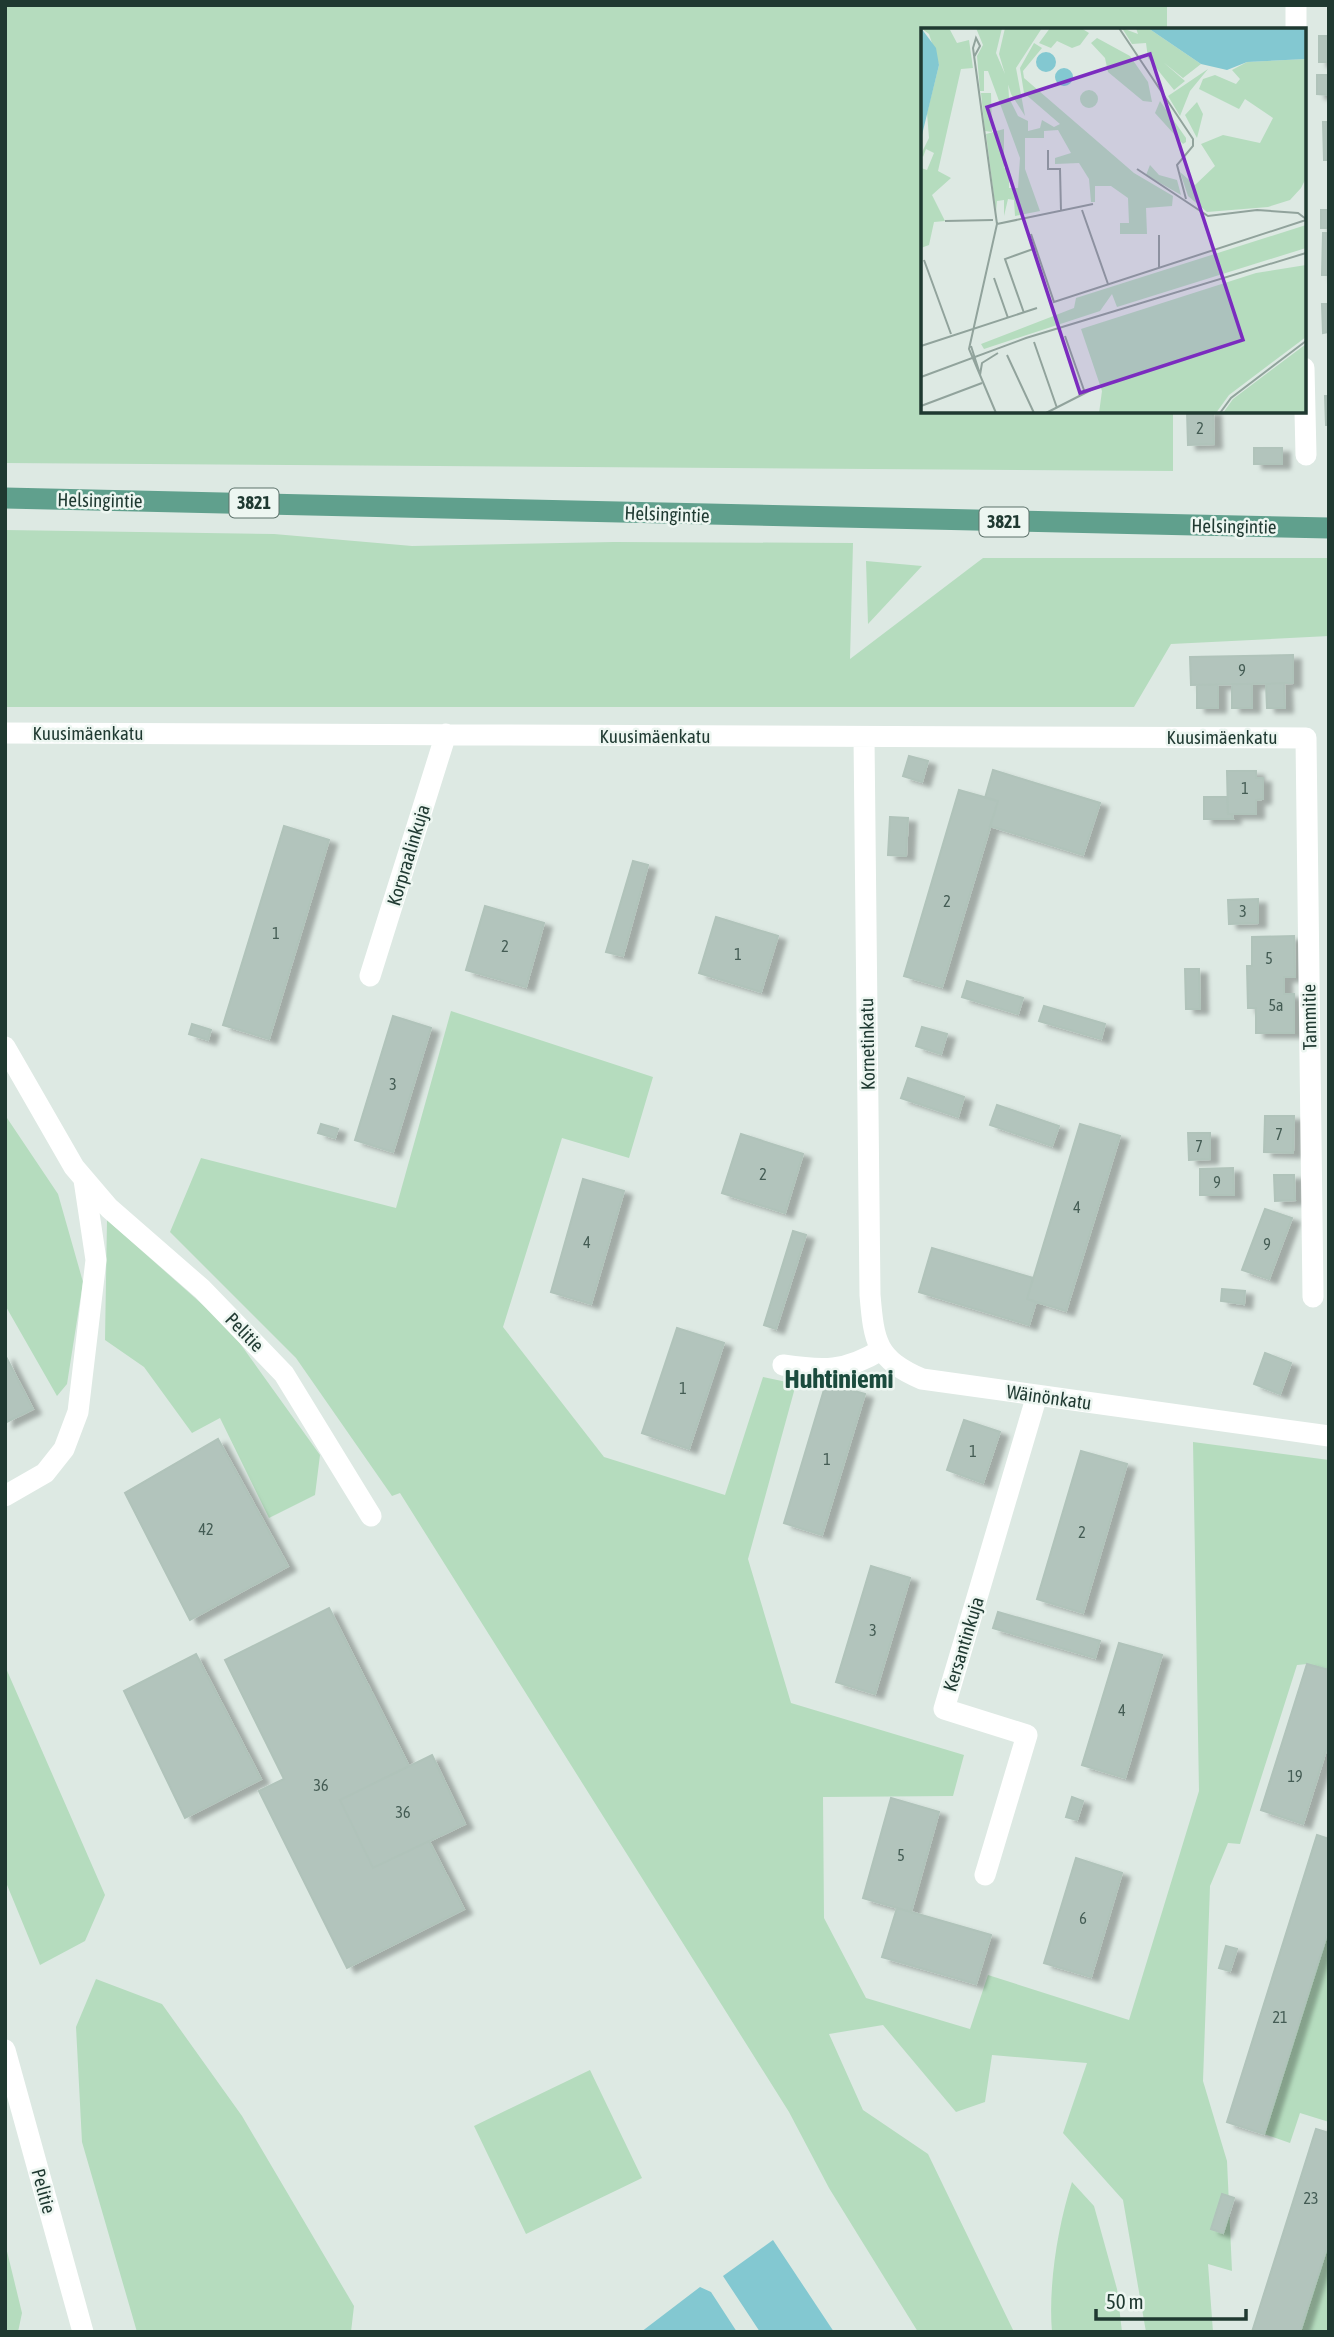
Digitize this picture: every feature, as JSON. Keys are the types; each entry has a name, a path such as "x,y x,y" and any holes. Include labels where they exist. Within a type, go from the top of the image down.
{"main road":[{"name":"Helsingintie","path":"5,498 1329,528"}],"street":[{"path":"1296,5 1296,28"},
{"path":"1305,413 1306,456"},
{"name":"Kuusimäenkatu","path":"5,733 1306,738"},
{"name":"Korpraalinkuja","path":"370,976 446,734"},
{"name":"Kornetinkatu","path":"864,737 870,1295 873,1326 881,1350"},
{"name":"Tammitie","path":"1306,738 1320,1175 1313,1297"},
{"name":"Pelitie","path":"5,1047 83,1178 109,1208 238,1323 284,1374 371,1516"},
{"name":"Pelitie","path":"5,1496 45,1473 64,1449 78,1412 96,1259 83,1178"},
{"path":"783,1365 821,1371 858,1364 881,1350"},
{"name":"Wäinönkatu","path":"881,1350 897,1368 922,1379 1329,1436"},
{"name":"Kersantinkuja","path":"985,1875 1027,1735 944,1709 1037,1395"},
{"name":"Pelitie","path":"5,2050 83,2332"}],"green space":[{"path":"5,5 1167,5 1167,28 921,28 921,413 1173,413 1173,471 5,463"},
{"path":"5,530 274,534 412,546 614,542 853,543 850,659 983,558 1329,558 1329,636 1171,644 1134,707 5,707"},
{"path":"866,561 922,566 868,624"},
{"path":"451,1011 653,1077 629,1158 562,1138 503,1327 604,1457 725,1495 763,1377 796,1384 748,1559 791,1703 964,1755 953,1796 823,1797 824,1918 866,1998 970,2029 988,1975 1129,2020 1199,1791 1193,1442 1329,1460 1329,1670 1307,1664 1297,1665 1240,1844 1228,1843 1210,1886 1203,2081 1227,2161 1232,2271 1208,2264 1213,2332 1146,2332 1123,2200 1063,2133 1087,2063 992,2055 985,2102 956,2112 883,2025 829,2034 863,2110 928,2154 1014,2332 918,2332 829,2188 789,2112 400,1493 392,1496 296,1358 170,1232 201,1158 396,1208"},
{"path":"5,1115 58,1194 83,1282 67,1384 57,1396 5,1305"},
{"path":"107,1220 229,1328 320,1455 315,1495 269,1518 220,1418 192,1433 144,1367 105,1340"},
{"path":"5,1666 105,1895 85,1941 40,1965 5,1880"},
{"path":"1329,1928 1329,2122 1300,2113 1290,2143 1264,2134"},
{"path":"96,1979 162,2004 242,2116 354,2306 351,2332 137,2332 82,2142 76,2027"},
{"path":"590,2070 642,2178 526,2234 474,2126"},
{"path":"1072,2182 1094,2206 1117,2289 1122,2332 1052,2332 1051,2295 1055,2256"},
{"path":"1329,2241 1329,2332 1300,2332"},
{"path":"5,2243 22,2313 18,2332 5,2332"}],"water":[{"path":"773,2240 834,2332 760,2332 723,2276"},
{"path":"700,2287 711,2292 737,2332 641,2332"}],"building":[{"path":"1319,36 1329,36 1329,62 1319,62"},
{"path":"1317,75 1329,75 1329,95 1317,94"},
{"path":"1323,122 1329,122 1329,160 1324,160"},
{"path":"1321,210 1329,210 1329,228 1321,228"},
{"path":"1323,233 1329,233 1329,275 1322,275"},
{"path":"1322,304 1329,304 1329,332 1323,333"},
{"path":"1325,396 1329,396 1329,425 1326,425"},
{"path":"1187,413 1213,413 1214,444 1188,445"},
{"path":"1254,448 1282,448 1282,464 1254,464"},
{"path":"1293,655 1293,683 1191,685 1190,657"},
{"path":"1284,683 1285,708 1267,708 1266,684"},
{"path":"1232,684 1252,684 1252,708 1232,708"},
{"path":"1197,685 1218,685 1218,708 1197,708"},
{"path":"909,756 928,761 922,782 903,776"},
{"path":"993,770 1100,803 1083,855 990,826 998,801 985,798"},
{"path":"1227,771 1256,771 1256,778 1263,778 1263,799 1256,800 1256,814 1228,814"},
{"path":"959,790 998,801 942,987 904,976"},
{"path":"1204,797 1227,797 1228,814 1232,814 1233,819 1204,819"},
{"path":"890,817 908,818 906,856 888,855"},
{"path":"284,826 329,840 269,1039 223,1025"},
{"path":"633,861 648,865 623,956 606,952"},
{"path":"1258,899 1258,923 1229,924 1228,900"},
{"path":"485,906 544,923 526,987 466,970"},
{"path":"716,917 778,936 761,992 699,973"},
{"path":"1294,936 1295,977 1284,977 1284,994 1294,994 1294,1033 1256,1033 1256,1008 1248,1008 1247,966 1252,966 1252,937"},
{"path":"1185,969 1199,969 1200,1009 1186,1009"},
{"path":"967,981 1023,998 1018,1014 962,997"},
{"path":"1044,1006 1105,1024 1101,1039 1039,1021"},
{"path":"393,1016 431,1028 393,1152 355,1140"},
{"path":"192,1024 211,1030 208,1040 189,1034"},
{"path":"922,1027 947,1034 941,1054 916,1046"},
{"path":"908,1078 964,1097 958,1117 901,1098"},
{"path":"997,1105 1059,1126 1052,1146 990,1125"},
{"path":"1265,1116 1294,1116 1293,1153 1264,1152"},
{"path":"321,1124 338,1129 335,1138 318,1133"},
{"path":"1080,1124 1120,1136 1066,1311 1027,1299"},
{"path":"1188,1133 1210,1133 1210,1159 1189,1160"},
{"path":"741,1134 803,1154 785,1213 722,1193"},
{"path":"1233,1168 1234,1195 1200,1195 1200,1169"},
{"path":"1274,1175 1294,1175 1295,1200 1275,1201"},
{"path":"583,1179 624,1191 591,1304 551,1292"},
{"path":"1265,1209 1292,1218 1269,1279 1242,1270"},
{"path":"793,1231 806,1235 776,1329 764,1325"},
{"path":"932,1248 1033,1278 1027,1299 1036,1302 1029,1325 919,1292"},
{"path":"1222,1289 1245,1291 1244,1304 1221,1301"},
{"path":"677,1328 724,1343 689,1449 642,1433"},
{"path":"1265,1353 1291,1363 1280,1394 1254,1384"},
{"path":"5,1355 33,1409 5,1423"},
{"path":"826,1383 865,1394 822,1535 784,1523"},
{"path":"964,1420 1000,1432 983,1483 947,1470"},
{"path":"218,1439 288,1566 190,1620 125,1493"},
{"path":"1081,1451 1127,1464 1083,1613 1037,1599"},
{"path":"871,1566 910,1578 875,1694 836,1682"},
{"path":"329,1608 409,1766 340,1800 373,1868 429,1841 464,1909 347,1968 259,1791 284,1779 225,1660"},
{"path":"998,1612 1100,1641 1095,1658 993,1628"},
{"path":"1119,1643 1162,1655 1125,1778 1082,1765"},
{"path":"196,1654 261,1779 185,1818 124,1691"},
{"path":"1307,1664 1329,1670 1329,1741 1303,1824 1261,1810"},
{"path":"432,1755 465,1824 373,1868 340,1800"},
{"path":"1072,1797 1083,1801 1077,1820 1066,1817"},
{"path":"891,1798 939,1812 911,1912 863,1898"},
{"path":"1317,1835 1329,1839 1329,1928 1264,2134 1227,2122"},
{"path":"1076,1858 1122,1873 1091,1977 1044,1963"},
{"path":"897,1908 991,1935 976,1984 882,1957"},
{"path":"1226,1946 1237,1949 1230,1971 1219,1968"},
{"path":"1316,2129 1329,2133 1329,2241 1300,2332 1252,2332"},
{"path":"1222,2194 1234,2198 1223,2233 1211,2229"}],"district":[{"name":"Huhtiniemi","path":"839,1379"}]}
